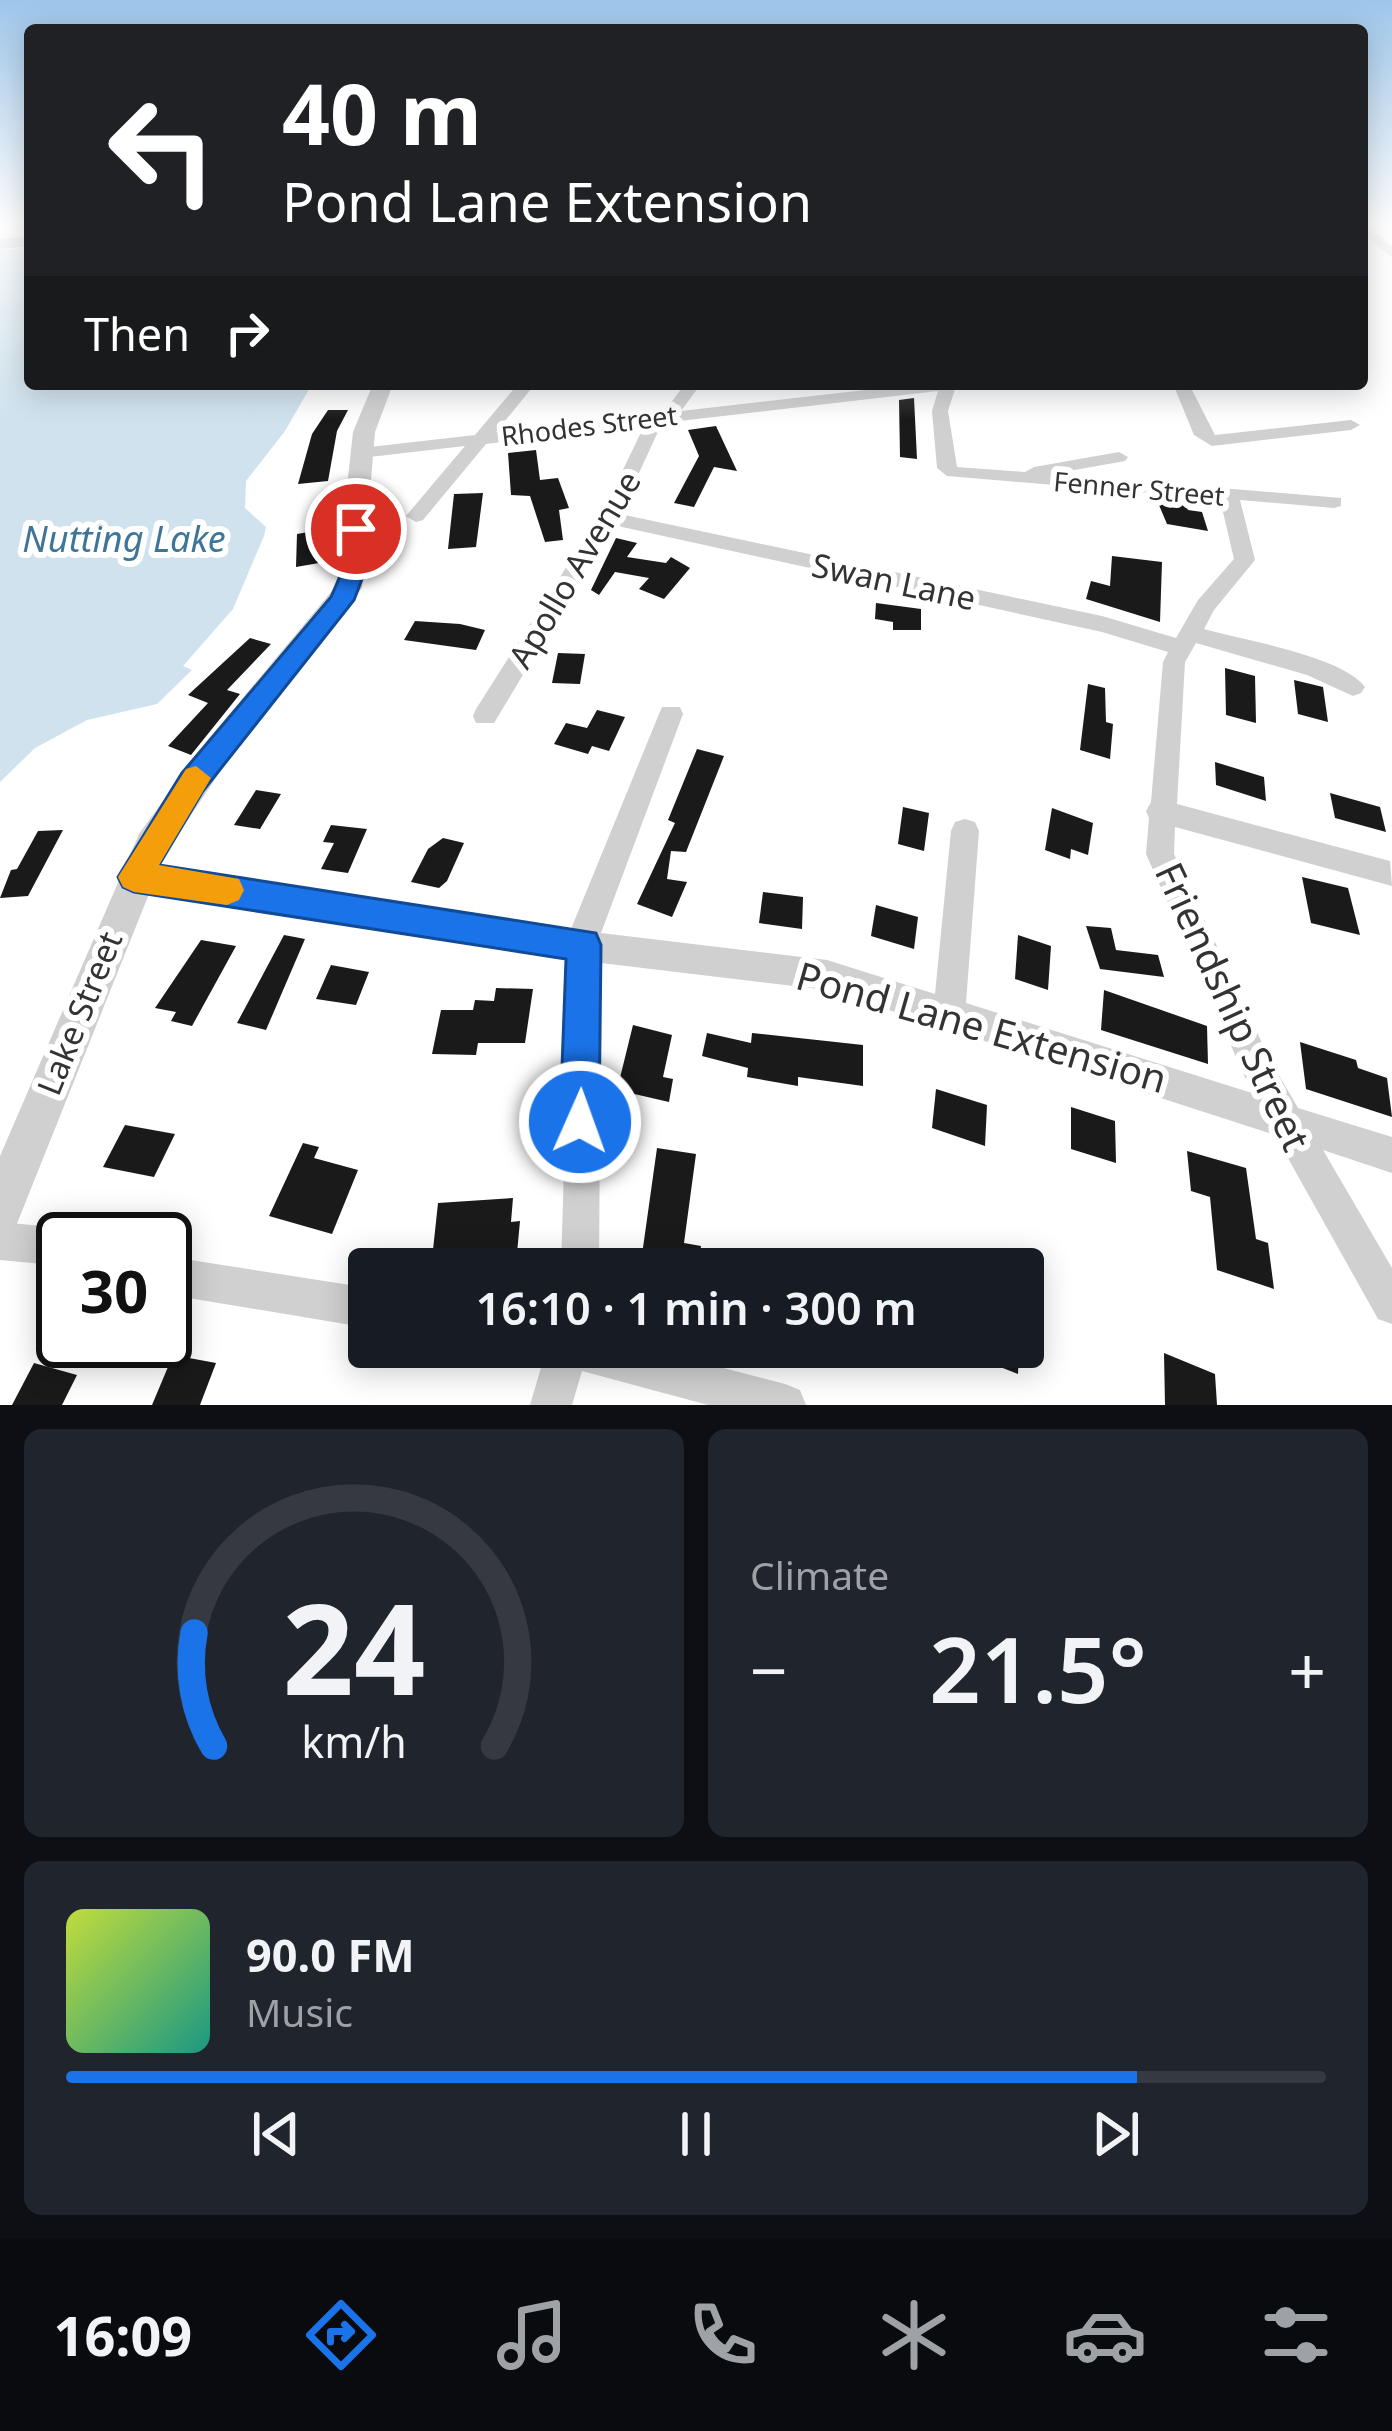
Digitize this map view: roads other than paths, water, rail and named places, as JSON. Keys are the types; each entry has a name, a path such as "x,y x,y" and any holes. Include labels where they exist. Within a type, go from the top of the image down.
{"street":[{"name":"Lake Street","path":"0,1210 134,877 193,782 349,588 361,453 380,390"},
{"path":"416,515 522,390"},
{"name":"Apollo Avenue","path":"485,716 609,518 663,416 687,390"},
{"name":"Rhodes Street","path":"361,453 903,390"},
{"name":"Fenner Street","path":"947,390 940,411 946,468 970,476 1334,502"},
{"path":"1184,390 1203,435 1211,441 1351,425"},
{"path":"1029,479 1044,467 1119,458"},
{"path":"1183,640 1245,560 1229,496"},
{"name":"Swan Lane","path":"609,518 1314,668 1353,687"},
{"name":"Friendship Street","path":"1183,640 1159,811 1160,854 1172,889 1282,1117 1392,1305"},
{"path":"580,1248 584,945 589,914 643,794 646,766 671,714"},
{"path":"1159,811 1390,874"},
{"path":"949,1012 964,831"},
{"name":"Pond Lane Extension","path":"134,877 584,945 827,975 1392,1155"},
{"path":"0,1241 36,1244"},
{"path":"192,1280 348,1306"},
{"path":"551,1405 562,1368"},
{"path":"647,1368 785,1405"}],"water":[{"name":"Nutting Lake","path":"0,289 24,289 24,390 309,390 285,431 246,481 245,508 266,527 264,536 233,609 183,666 192,670 157,704 87,720 35,748 0,782"}]}
